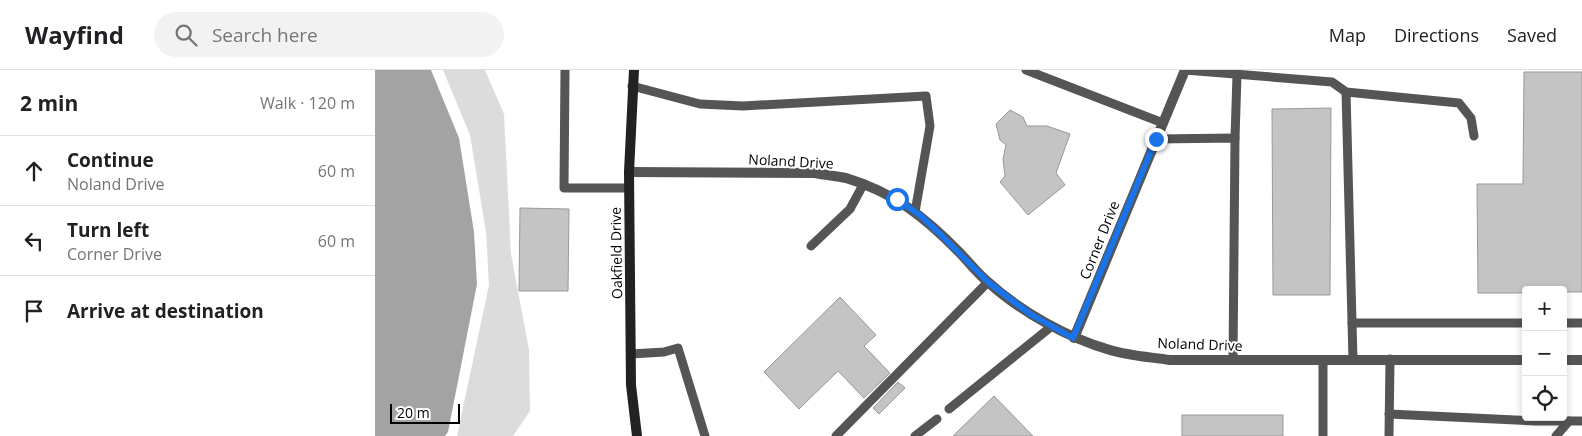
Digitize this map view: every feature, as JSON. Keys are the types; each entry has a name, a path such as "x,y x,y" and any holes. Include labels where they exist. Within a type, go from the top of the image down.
{"street":[{"name":"Oakfield Drive","path":"634,70 629,188 631,385 637,436"},
{"name":"Corner Drive","path":"1073,338 1185,70"},
{"name":"Noland Drive","path":"629,172 815,174 845,178 863,184 897,199 915,212 953,246 988,282 1030,314 1073,338 1112,351 1170,360 1522,360"},
{"path":"1567,360 1582,360"}],"lane":[{"path":"565,70 564,188 629,188"},
{"path":"1026,70 1163,123"},
{"path":"1185,70 1332,82 1346,92 1459,103 1471,118 1474,136"},
{"path":"1233,360 1237,75"},
{"path":"633,86 700,104 743,106 926,96 930,126 915,212"},
{"path":"1346,92 1353,360"},
{"path":"1156,139 1235,138"},
{"path":"811,246 850,209 863,184"},
{"path":"836,436 988,282"},
{"path":"1352,323 1522,323"},
{"path":"1567,323 1582,323"},
{"path":"949,408 1052,326"},
{"path":"631,354 664,352 678,348 705,436"},
{"path":"1323,360 1323,436"},
{"path":"1389,436 1390,360"},
{"path":"1389,414 1507,420 1582,421"},
{"path":"915,436 937,419"},
{"path":"1507,420 1515,429"},
{"path":"1556,436 1569,421"}],"shaded area":[{"path":"375,70 431,70 459,138 474,232 477,284 448,432 445,436 375,436"},
{"path":"443,70 485,70 504,114 511,254 529,350 530,411 513,436 457,436 489,285 486,232 470,135"}],"building":[{"path":"1524,72 1582,72 1582,292 1567,292 1567,286 1522,286 1522,293 1478,293 1477,184 1523,184"},
{"path":"1331,108 1330,295 1273,295 1272,109"},
{"path":"1010,110 1023,117 1027,126 1047,126 1070,134 1056,173 1065,185 1028,215 1000,182 1005,176 1003,159 1006,145 1000,140 996,124"},
{"path":"520,208 569,209 568,291 519,291"},
{"path":"840,297 876,335 864,346 890,373 864,398 838,371 799,409 764,372"},
{"path":"898,382 905,388 879,414 873,408"},
{"path":"994,396 1033,436 953,436"},
{"path":"1182,415 1283,415 1283,436 1182,436"}],"route":[{"path":"897,199 921,216 988,282 1030,314 1073,338 1156,139"}]}
